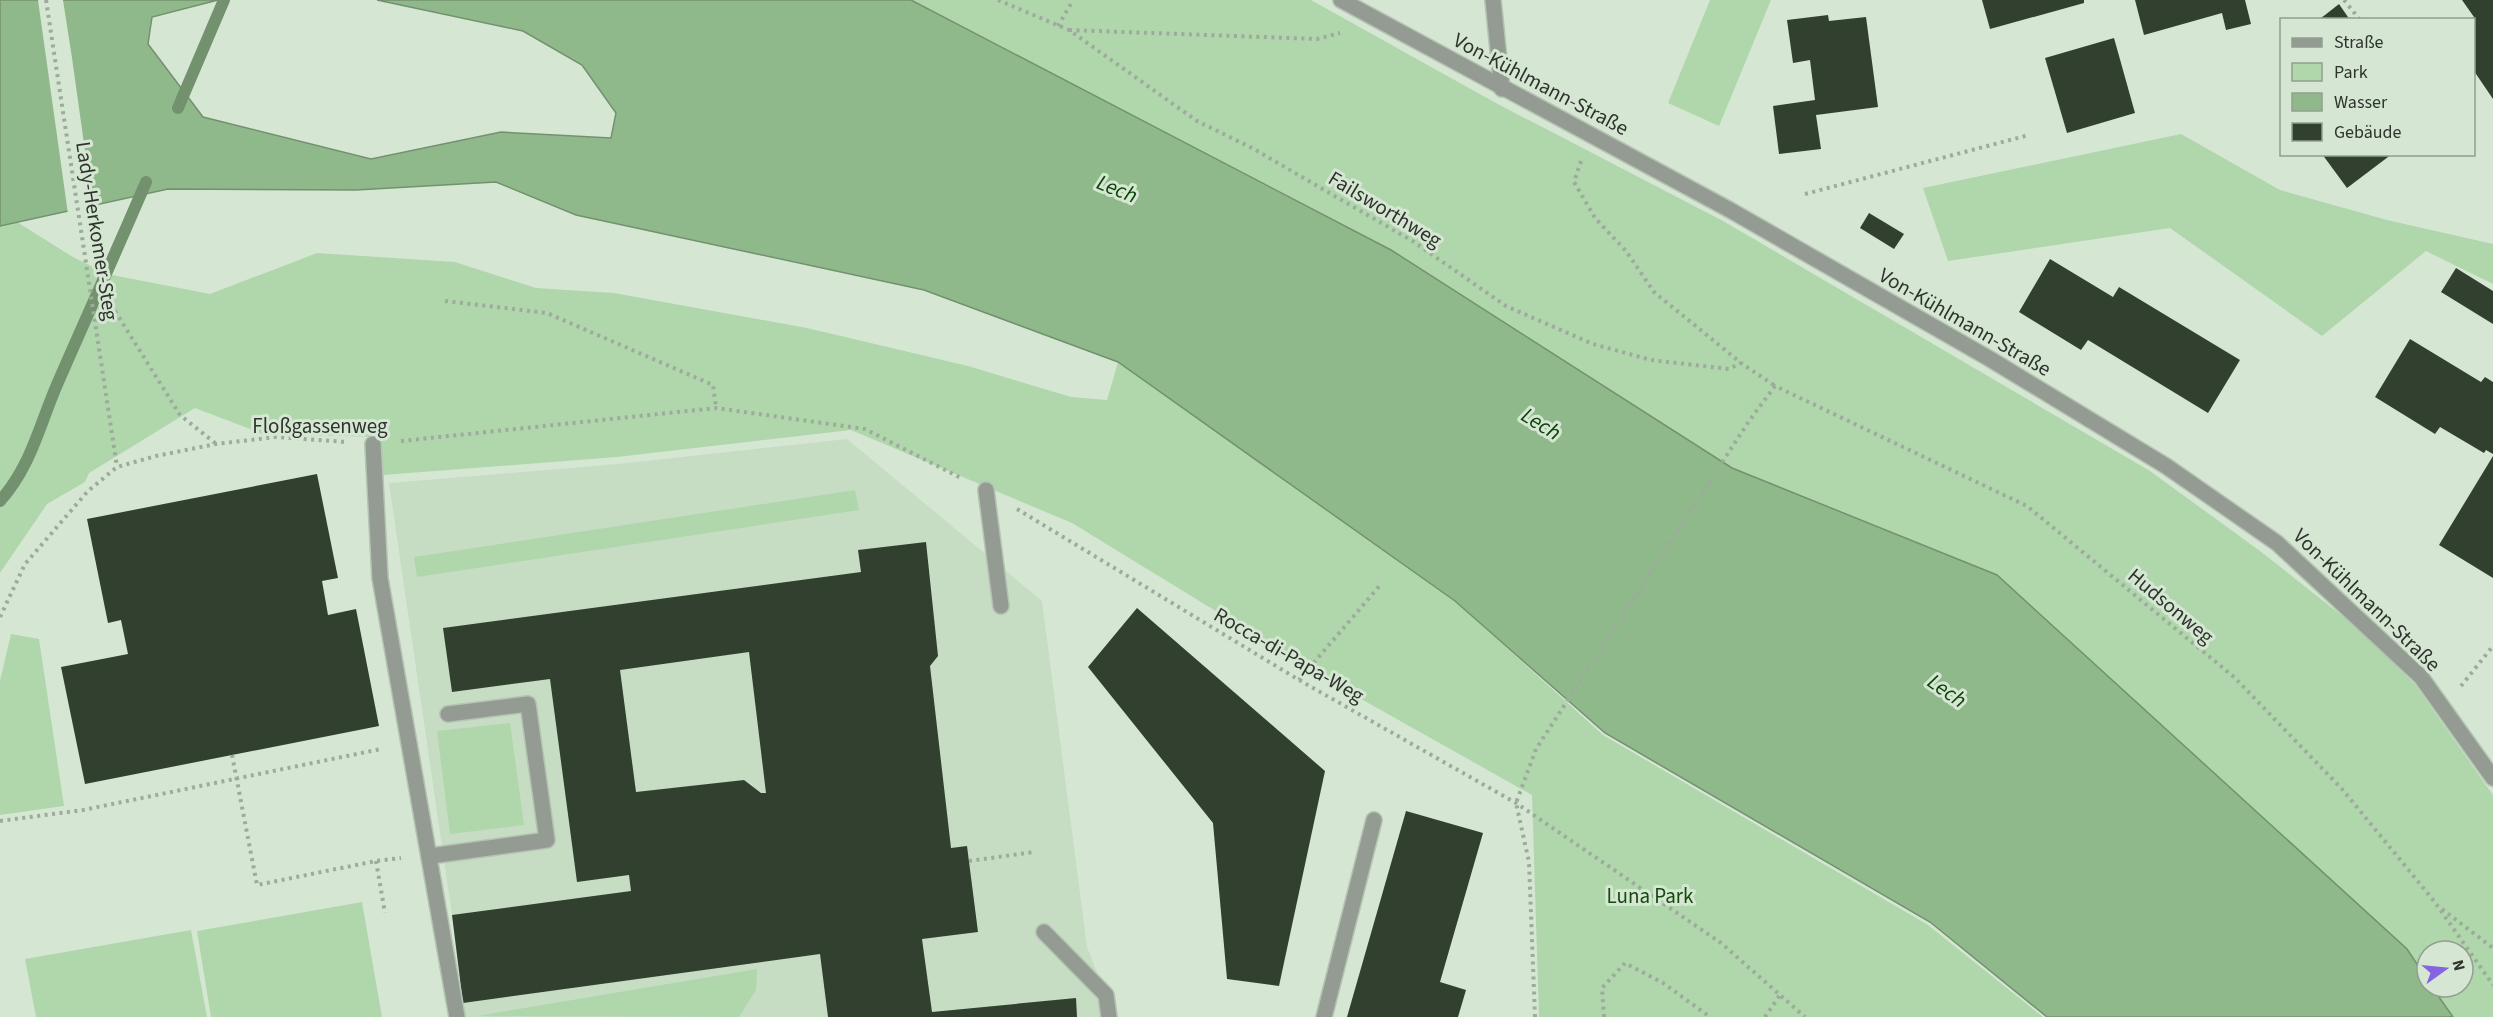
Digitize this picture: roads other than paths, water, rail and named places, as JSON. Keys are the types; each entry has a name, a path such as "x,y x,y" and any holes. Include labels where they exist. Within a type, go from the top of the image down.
{"street":[{"name":"Von-Kühlmann-Straße","path":"1341,0 1502,89 1730,210 1990,359 2166,466 2277,543 2421,677 2493,778"},
{"path":"1493,0 1502,89"},
{"path":"372,444 380,578 457,1017"},
{"path":"986,490 1001,606"},
{"path":"430,856 547,840 528,704 448,714"},
{"path":"1324,1017 1374,820"},
{"path":"1044,932 1106,995 1109,1017"}],"water":[{"name":"Lech","path":"0,0 218,0 152,17 148,44 203,117 371,159 501,132 611,138 616,113 582,65 523,31 377,0 911,0 1391,250 1732,468 1997,575 2407,949 2415,961 2415,999 2440,999 2453,1017 2047,1017 1930,922 1605,733 1455,601 1118,362 924,290 576,215 496,182 356,190 168,189 0,226"}],"waterway":[{"path":"178,108 224,0"},
{"path":"0,501 19,475 33,447 56,387 146,182"}],"park label":[{"name":"Luna Park","path":"1650,896"}]}
